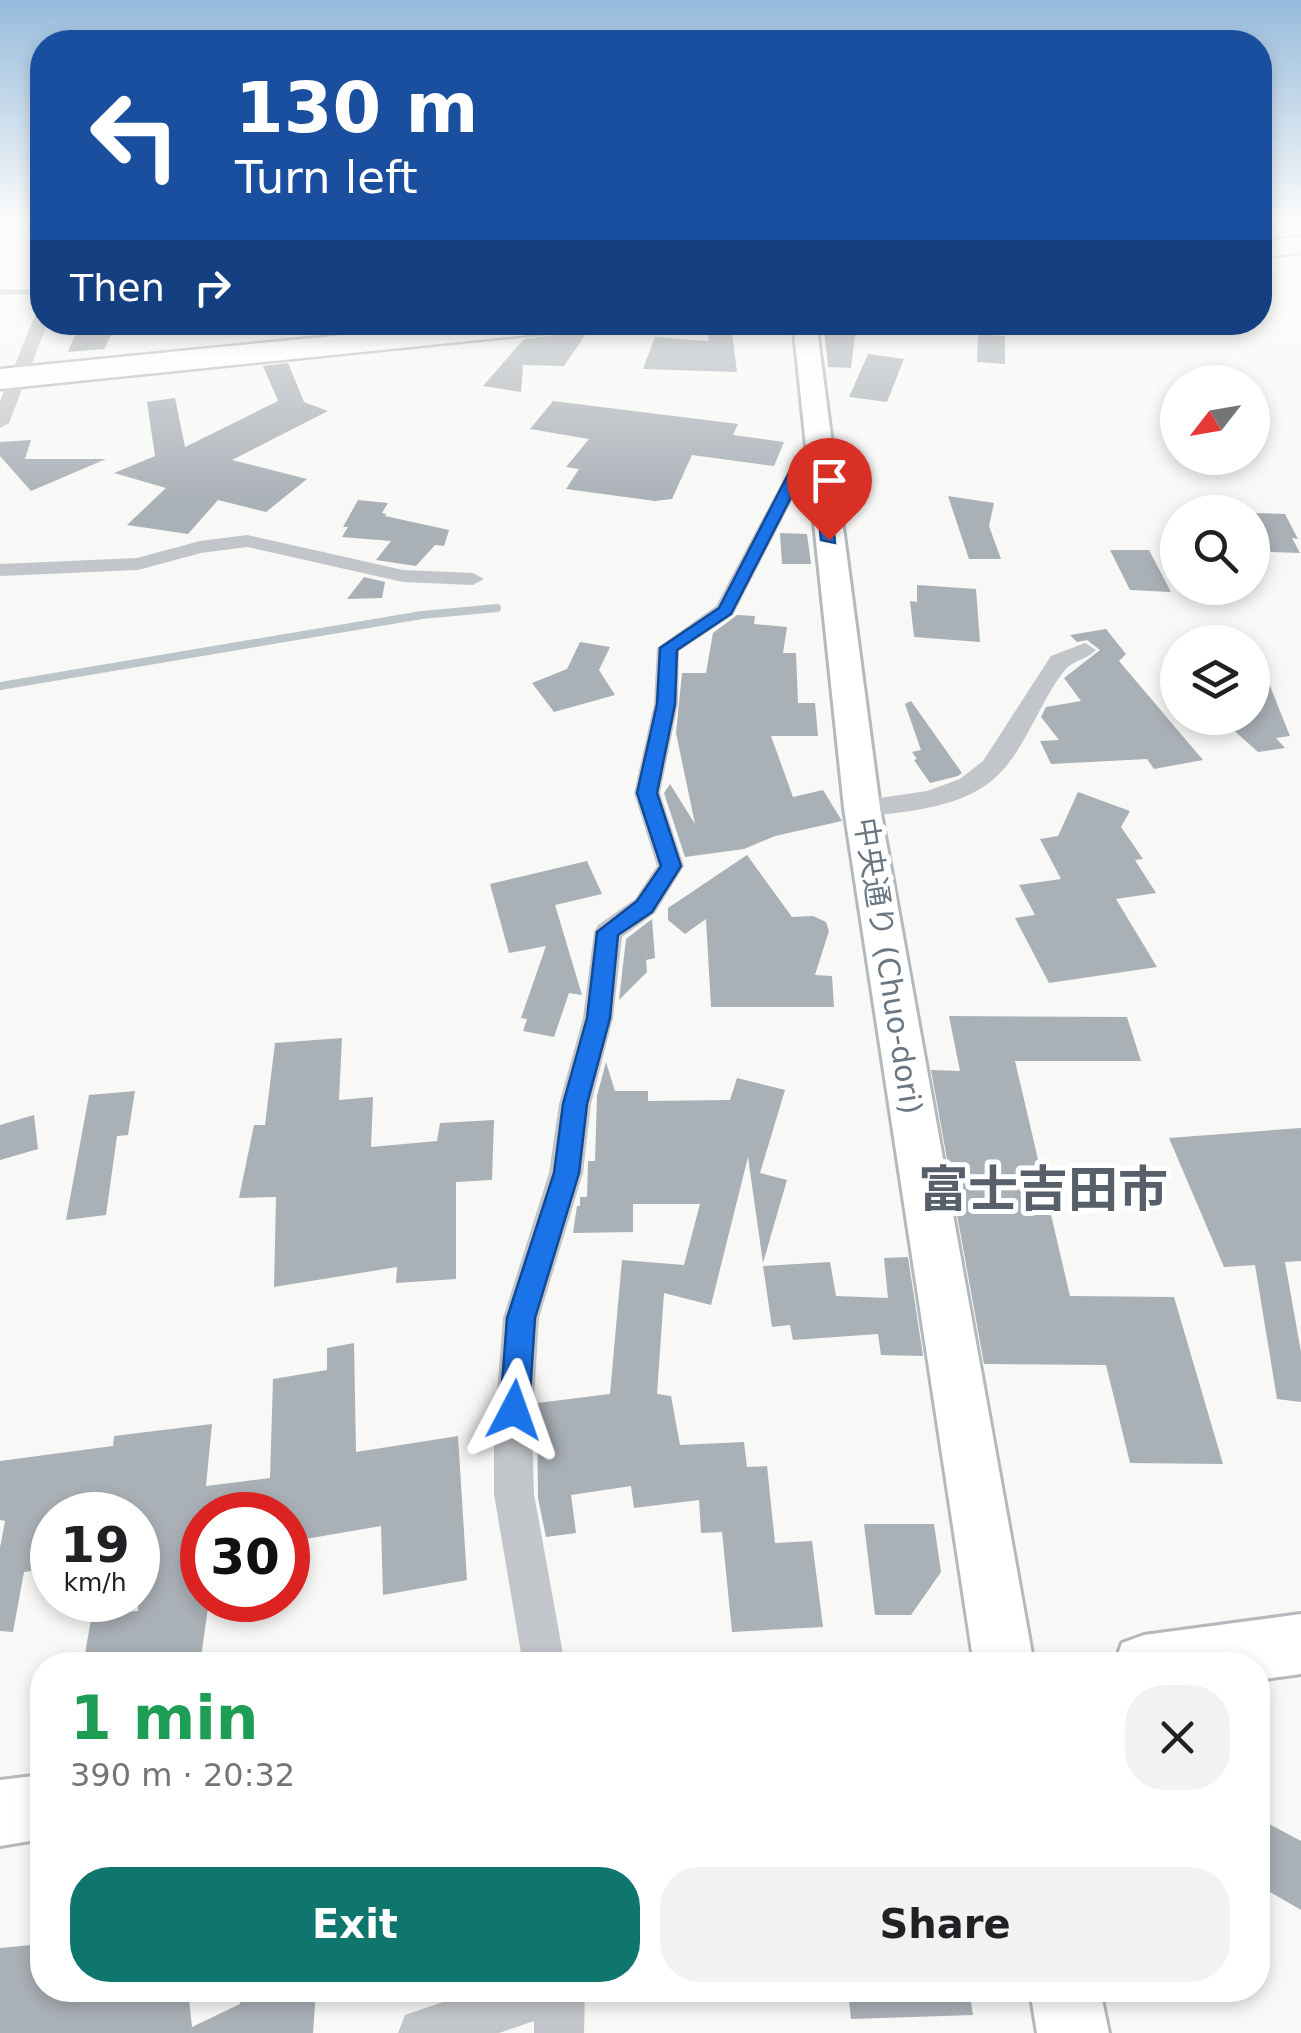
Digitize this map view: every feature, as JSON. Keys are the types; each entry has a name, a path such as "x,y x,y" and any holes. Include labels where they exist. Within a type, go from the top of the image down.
{"highway":[{"path":"10,374 356,335"},
{"path":"10,374 428,335"}],"street":[{"path":"0,422 10,374 32,335"},
{"name":"中央通り (Chuo-dori)","path":"805,335 862,808 1002,1652"},
{"path":"542,1652 514,1494 521,1318 566,1173 575,1104 598,1018 608,932 644,906 671,866 647,793 666,704 668,648 726,610 797,471 820,463"},
{"path":"0,570 138,564 200,547 247,541 404,576 473,580"},
{"path":"862,808 930,799 969,785 992,766 1059,660 1085,650"},
{"path":"1241,1652 1301,1644"},
{"path":"0,1813 30,1809"},
{"path":"423,2033 520,2002"},
{"path":"557,2002 558,2033"},
{"path":"1067,2002 1073,2033"}],"building":[{"path":"75,335 111,335 104,349 68,352"},
{"path":"585,335 564,366 523,365 521,392 483,386 524,339"},
{"path":"709,335 732,335 737,372 643,369 655,337 708,341"},
{"path":"825,335 855,335 851,368 828,367"},
{"path":"978,335 1005,336 1005,364 977,362"},
{"path":"868,354 904,359 887,402 849,397"},
{"path":"288,363 304,402 328,411 232,460 307,479 266,512 218,500 188,534 127,525 166,488 114,473 155,456 147,402 175,398 185,447 278,401 263,366"},
{"path":"553,401 738,424 733,435 784,442 774,466 692,455 672,499 655,501 566,489 579,469 566,467 589,439 530,429"},
{"path":"31,440 25,459 106,459 31,491 0,456 0,442"},
{"path":"948,496 994,503 989,526 1001,559 969,559"},
{"path":"358,500 388,503 382,513 385,516 449,530 444,546 435,545 416,566 376,560 391,541 342,537 348,527 343,527"},
{"path":"1270,514 1285,514 1298,539 1292,538 1300,553 1271,552"},
{"path":"780,533 807,534 811,564 782,564"},
{"path":"1110,550 1149,550 1160,571 1160,591 1130,590"},
{"path":"364,577 385,582 382,598 347,599"},
{"path":"917,585 976,589 980,642 914,637 910,601 917,602"},
{"path":"737,615 755,616 754,624 787,627 783,653 796,653 798,703 815,703 818,736 771,736 793,797 823,790 842,821 775,836 744,849 685,857 664,793 670,784 695,824 676,733 682,673 706,673 713,633"},
{"path":"1106,629 1126,654 1119,661 1160,709 1160,735 1182,735 1203,760 1154,769 1147,759 1051,764 1040,741 1059,740 1041,717 1046,707 1081,701 1064,678 1100,650 1087,640 1077,642 1070,635"},
{"path":"580,642 610,647 599,670 615,695 554,712 532,683 567,669"},
{"path":"1270,686 1290,736 1276,738 1285,748 1258,752 1239,735 1270,735"},
{"path":"911,701 962,773 958,776 930,783 914,760 917,759 912,752 921,750 905,704"},
{"path":"1078,792 1130,811 1121,827 1143,859 1135,860 1156,893 1116,899 1157,967 1049,983 1015,918 1035,915 1019,885 1061,879 1040,839 1058,836"},
{"path":"747,855 792,917 813,916 826,922 829,931 815,975 832,976 834,1007 711,1007 706,919 685,934 668,920 668,908"},
{"path":"587,861 602,894 555,905 582,995 569,993 554,1037 523,1031 527,1019 521,1018 546,946 509,953 490,884"},
{"path":"652,919 655,958 646,960 647,972 619,1000 626,939"},
{"path":"949,1016 1127,1017 1141,1061 1015,1061 1070,1296 1174,1297 1223,1464 1130,1463 1106,1365 984,1364 931,1070 960,1071"},
{"path":"342,1038 339,1100 373,1097 371,1147 437,1141 440,1123 494,1120 492,1180 456,1182 456,1279 396,1283 397,1267 274,1287 276,1197 239,1198 254,1125 265,1125 275,1043"},
{"path":"606,1062 615,1091 648,1091 648,1101 730,1100 737,1078 785,1090 760,1173 787,1180 763,1263 748,1157 711,1305 664,1293 657,1394 671,1396 680,1445 744,1442 747,1467 767,1466 775,1543 812,1541 823,1627 732,1632 722,1532 701,1533 699,1500 634,1508 631,1486 571,1495 576,1533 546,1537 538,1498 537,1403 610,1394 622,1260 684,1265 700,1204 633,1204 633,1232 573,1233 580,1197 587,1197 588,1161 595,1161 597,1096"},
{"path":"135,1091 128,1135 117,1136 106,1215 66,1220 89,1095"},
{"path":"34,1115 38,1149 0,1160 0,1125"},
{"path":"1301,1128 1301,1261 1285,1262 1301,1352 1301,1402 1277,1399 1255,1265 1224,1267 1169,1138"},
{"path":"908,1257 923,1356 881,1355 878,1334 793,1340 790,1325 772,1327 763,1266 830,1262 836,1296 888,1298 884,1258"},
{"path":"354,1343 356,1452 458,1436 467,1580 383,1595 381,1526 310,1538 310,1492 180,1492 180,1622 206,1622 202,1652 85,1652 91,1622 160,1622 160,1492 30,1492 30,1571 24,1572 13,1632 0,1631 0,1548 5,1521 0,1520 0,1461 113,1446 114,1436 212,1424 206,1486 270,1478 273,1379 327,1370 327,1348"},
{"path":"864,1524 934,1524 941,1572 911,1615 875,1615"},
{"path":"1270,1824 1301,1841 1301,1910 1270,1892"},
{"path":"30,1945 30,2002 189,2002 192,2027 240,2002 315,2002 313,2033 0,2033 0,1948"},
{"path":"849,2002 971,2002 973,2015 851,2019"}],"waterway":[{"path":"0,686 422,615 497,608"}],"district":[{"name":"富士吉田市","path":"1043,1189"}],"route":[{"path":"514,1410 521,1318 566,1173 575,1104 598,1018 608,932 644,906 671,866 647,793 666,704 668,648 726,610 777,504 797,471 808,465 820,463 829,540"}]}
